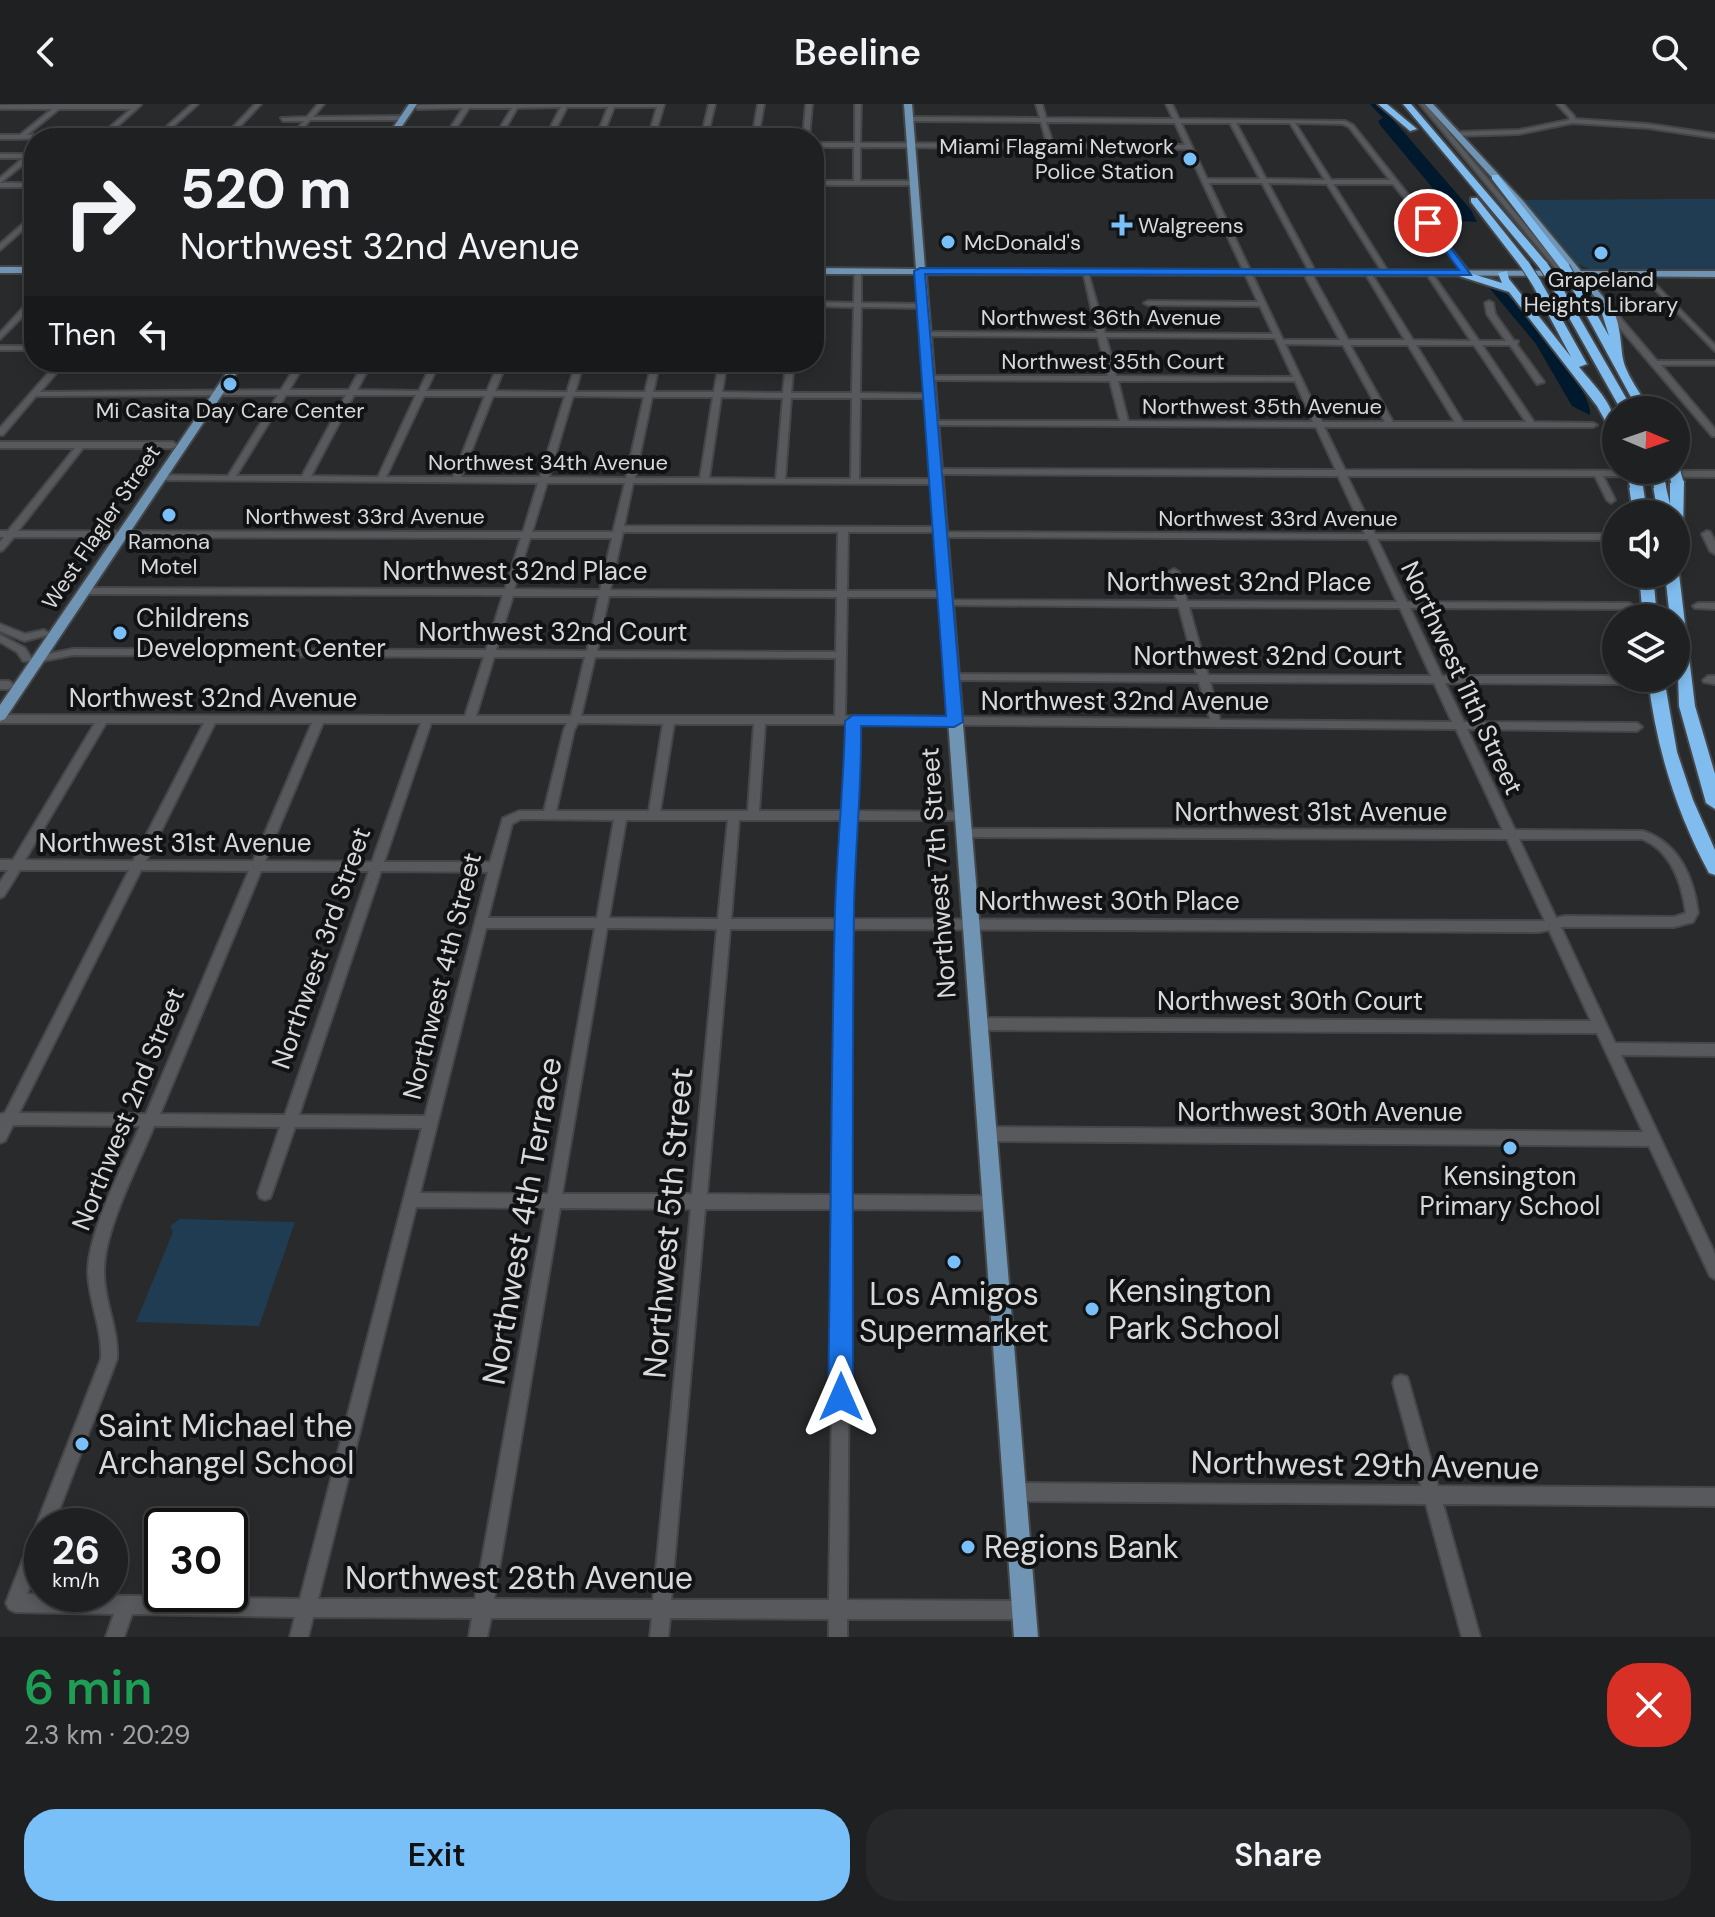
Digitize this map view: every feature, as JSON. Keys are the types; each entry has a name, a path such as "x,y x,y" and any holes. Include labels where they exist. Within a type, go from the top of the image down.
{"highway":[{"path":"1382,104 1413,129"},
{"path":"1391,104 1525,265 1602,402"},
{"path":"1407,104 1543,265 1576,278 1636,396"},
{"path":"1495,177 1561,274 1620,396"},
{"path":"1464,273 1512,290"},
{"path":"1503,273 1512,290 1602,403"},
{"path":"1604,304 1613,326 1618,365"},
{"path":"1674,588 1689,715 1715,803"},
{"path":"1659,692 1671,760 1715,868"}],"main road":[{"name":"Northwest 7th Street","path":"908,104 1026,1637"},
{"path":"1426,104 1495,177 1576,278 1604,304"},
{"path":"396,128 400,120 421,105"},
{"path":"404,128 421,105"},
{"path":"0,270 24,270"},
{"path":"824,271 1561,274"},
{"path":"1576,278 1643,274 1713,276"},
{"name":"West Flagler Street","path":"0,718 27,676 33,659 160,478 225,372"},
{"name":"West Flagler Street","path":"46,639 84,591 173,445 231,372"},
{"name":"West Flagler Street","path":"0,699 4,685 33,659"},
{"path":"4,685 27,676"}],"street":[{"path":"168,128 195,104"},
{"path":"235,128 258,104"},
{"path":"300,128 321,104"},
{"path":"421,105 661,104 654,128"},
{"path":"706,128 712,104"},
{"path":"757,128 761,104"},
{"path":"807,128 809,104"},
{"path":"857,183 858,104"},
{"path":"1039,104 1050,146"},
{"name":"Northwest 11th Street","path":"1169,104 1653,1139 1711,1252 1715,1271"},
{"path":"1426,104 1546,251 1561,274"},
{"path":"1560,104 1572,121"},
{"path":"0,107 138,105"},
{"path":"112,128 138,105"},
{"path":"453,128 468,105"},
{"path":"503,128 516,105"},
{"path":"553,128 565,105"},
{"path":"603,128 612,105"},
{"path":"0,114 10,106"},
{"path":"32,128 60,106"},
{"path":"283,119 400,120"},
{"path":"910,119 1343,122 1351,126 1464,273"},
{"path":"1232,121 1311,273 1310,278 1390,424"},
{"path":"1291,121 1386,273"},
{"path":"1457,134 1519,132 1572,121 1648,126 1715,136"},
{"path":"0,137 24,135"},
{"path":"824,145 1189,147"},
{"path":"0,156 24,156"},
{"path":"0,196 4,185 24,164"},
{"path":"1204,181 1395,182"},
{"path":"824,183 914,183"},
{"path":"4,185 24,186"},
{"path":"0,248 24,225"},
{"path":"855,481 858,271"},
{"path":"1085,272 1125,424"},
{"path":"1368,273 1460,424"},
{"path":"1429,273 1532,425"},
{"path":"1643,274 1715,349"},
{"path":"1148,303 1261,304"},
{"path":"1489,303 1491,314 1515,343 1540,382"},
{"path":"824,304 922,306"},
{"path":"1604,304 1715,434"},
{"path":"0,337 24,312"},
{"name":"Northwest 36th Avenue","path":"925,334 1515,343"},
{"path":"0,348 24,348"},
{"path":"1653,363 1715,363"},
{"path":"0,433 53,372"},
{"path":"230,479 296,372"},
{"path":"305,479 363,372"},
{"path":"381,479 431,372"},
{"path":"456,479 499,372"},
{"path":"469,721 577,372"},
{"path":"549,815 591,654 654,372"},
{"path":"704,481 721,372"},
{"path":"780,481 789,372"},
{"name":"Northwest 35th Court","path":"928,375 1296,376"},
{"path":"34,394 283,392 929,396"},
{"name":"Northwest 35th Avenue","path":"932,423 1593,425"},
{"path":"0,445 173,445"},
{"path":"0,548 5,534 81,445"},
{"name":"Northwest 34th Avenue","path":"160,478 855,481 936,477 1341,473 1714,474"},
{"path":"1598,474 1611,500"},
{"path":"838,1637 845,924 847,826 850,815 841,655 843,529"},
{"name":"Northwest 33rd Avenue","path":"5,534 526,535 843,529 1602,537"},
{"path":"1707,534 1715,551"},
{"path":"1174,572 1216,723"},
{"name":"Northwest 32nd Place","path":"84,591 842,594 1183,604 1602,606"},
{"path":"1698,606 1715,606"},
{"name":"Northwest 32nd Court","path":"0,627 24,638 46,639 73,652"},
{"path":"0,638 33,659"},
{"name":"Northwest 32nd Court","path":"33,659 73,652 841,655"},
{"name":"Northwest 32nd Court","path":"950,677 1602,680"},
{"name":"Northwest 32nd Avenue","path":"0,718 847,720 1637,727"},
{"path":"0,893 103,719"},
{"path":"0,1136 4,1119 211,720"},
{"name":"Northwest 2nd Street","path":"51,1508 109,1359 109,1331 96,1282 97,1257 108,1216 319,720"},
{"name":"Northwest 3rd Street","path":"265,1193 427,720"},
{"path":"654,815 669,721"},
{"path":"753,815 760,721"},
{"name":"Northwest 5th Street","path":"659,1637 734,814"},
{"name":"Northwest 4th Street","path":"299,1637 507,821 519,815 549,815"},
{"name":"Northwest 31st Avenue","path":"549,815 850,815 963,824 1639,835 1657,840 1671,855 1688,893 1692,913 1689,918"},
{"name":"Northwest 4th Terrace","path":"478,1637 621,815"},
{"name":"Northwest 31st Avenue","path":"0,865 494,867"},
{"name":"Northwest 30th Place","path":"480,923 1539,927 1552,924 1674,922 1689,918"},
{"name":"Northwest 30th Court","path":"978,1024 1601,1027"},
{"path":"1611,1049 1715,1050"},
{"path":"4,1119 431,1122"},
{"name":"Northwest 30th Avenue","path":"986,1134 1653,1139"},
{"path":"411,1200 991,1203"},
{"path":"1401,1383 1471,1637"},
{"name":"Northwest 29th Avenue","path":"1015,1492 1715,1497"},
{"name":"Northwest 2nd Street","path":"15,1603 24,1579"},
{"name":"Northwest 28th Avenue","path":"15,1603 24,1603"},
{"name":"Northwest 28th Avenue","path":"128,1605 1024,1610"},
{"path":"115,1637 124,1612"}],"shaded area":[{"path":"1370,104 1378,104 1389,115 1471,210 1477,222 1461,221 1456,216 1380,125 1378,121 1383,118"},
{"path":"1715,199 1715,270 1589,269 1578,264 1522,200"},
{"path":"1486,284 1508,295 1543,335 1571,371 1588,404 1590,415 1572,406 1536,344"},
{"path":"180,1219 295,1222 259,1326 136,1322 173,1232 170,1226"}],"place":[{"name":"Miami Flagami Network Police Station","path":"1190,159"},
{"name":"Walgreens","path":"1122,225"},
{"name":"McDonald's","path":"948,242"},
{"name":"Grapeland Heights Library","path":"1601,253"},
{"name":"Mi Casita Day Care Center","path":"230,384"},
{"name":"Ramona Motel","path":"169,515"},
{"name":"Childrens Development Center","path":"120,633"},
{"name":"Kensington Primary School","path":"1510,1148"},
{"name":"Los Amigos Supermarket","path":"954,1262"},
{"name":"Kensington Park School","path":"1092,1309"},
{"name":"Saint Michael the Archangel School","path":"82,1444"},
{"name":"Regions Bank","path":"968,1547"}],"route":[{"path":"841,1397 845,912 847,826 853,805 853,721 954,722 920,271 1467,273 1428,223"}]}
